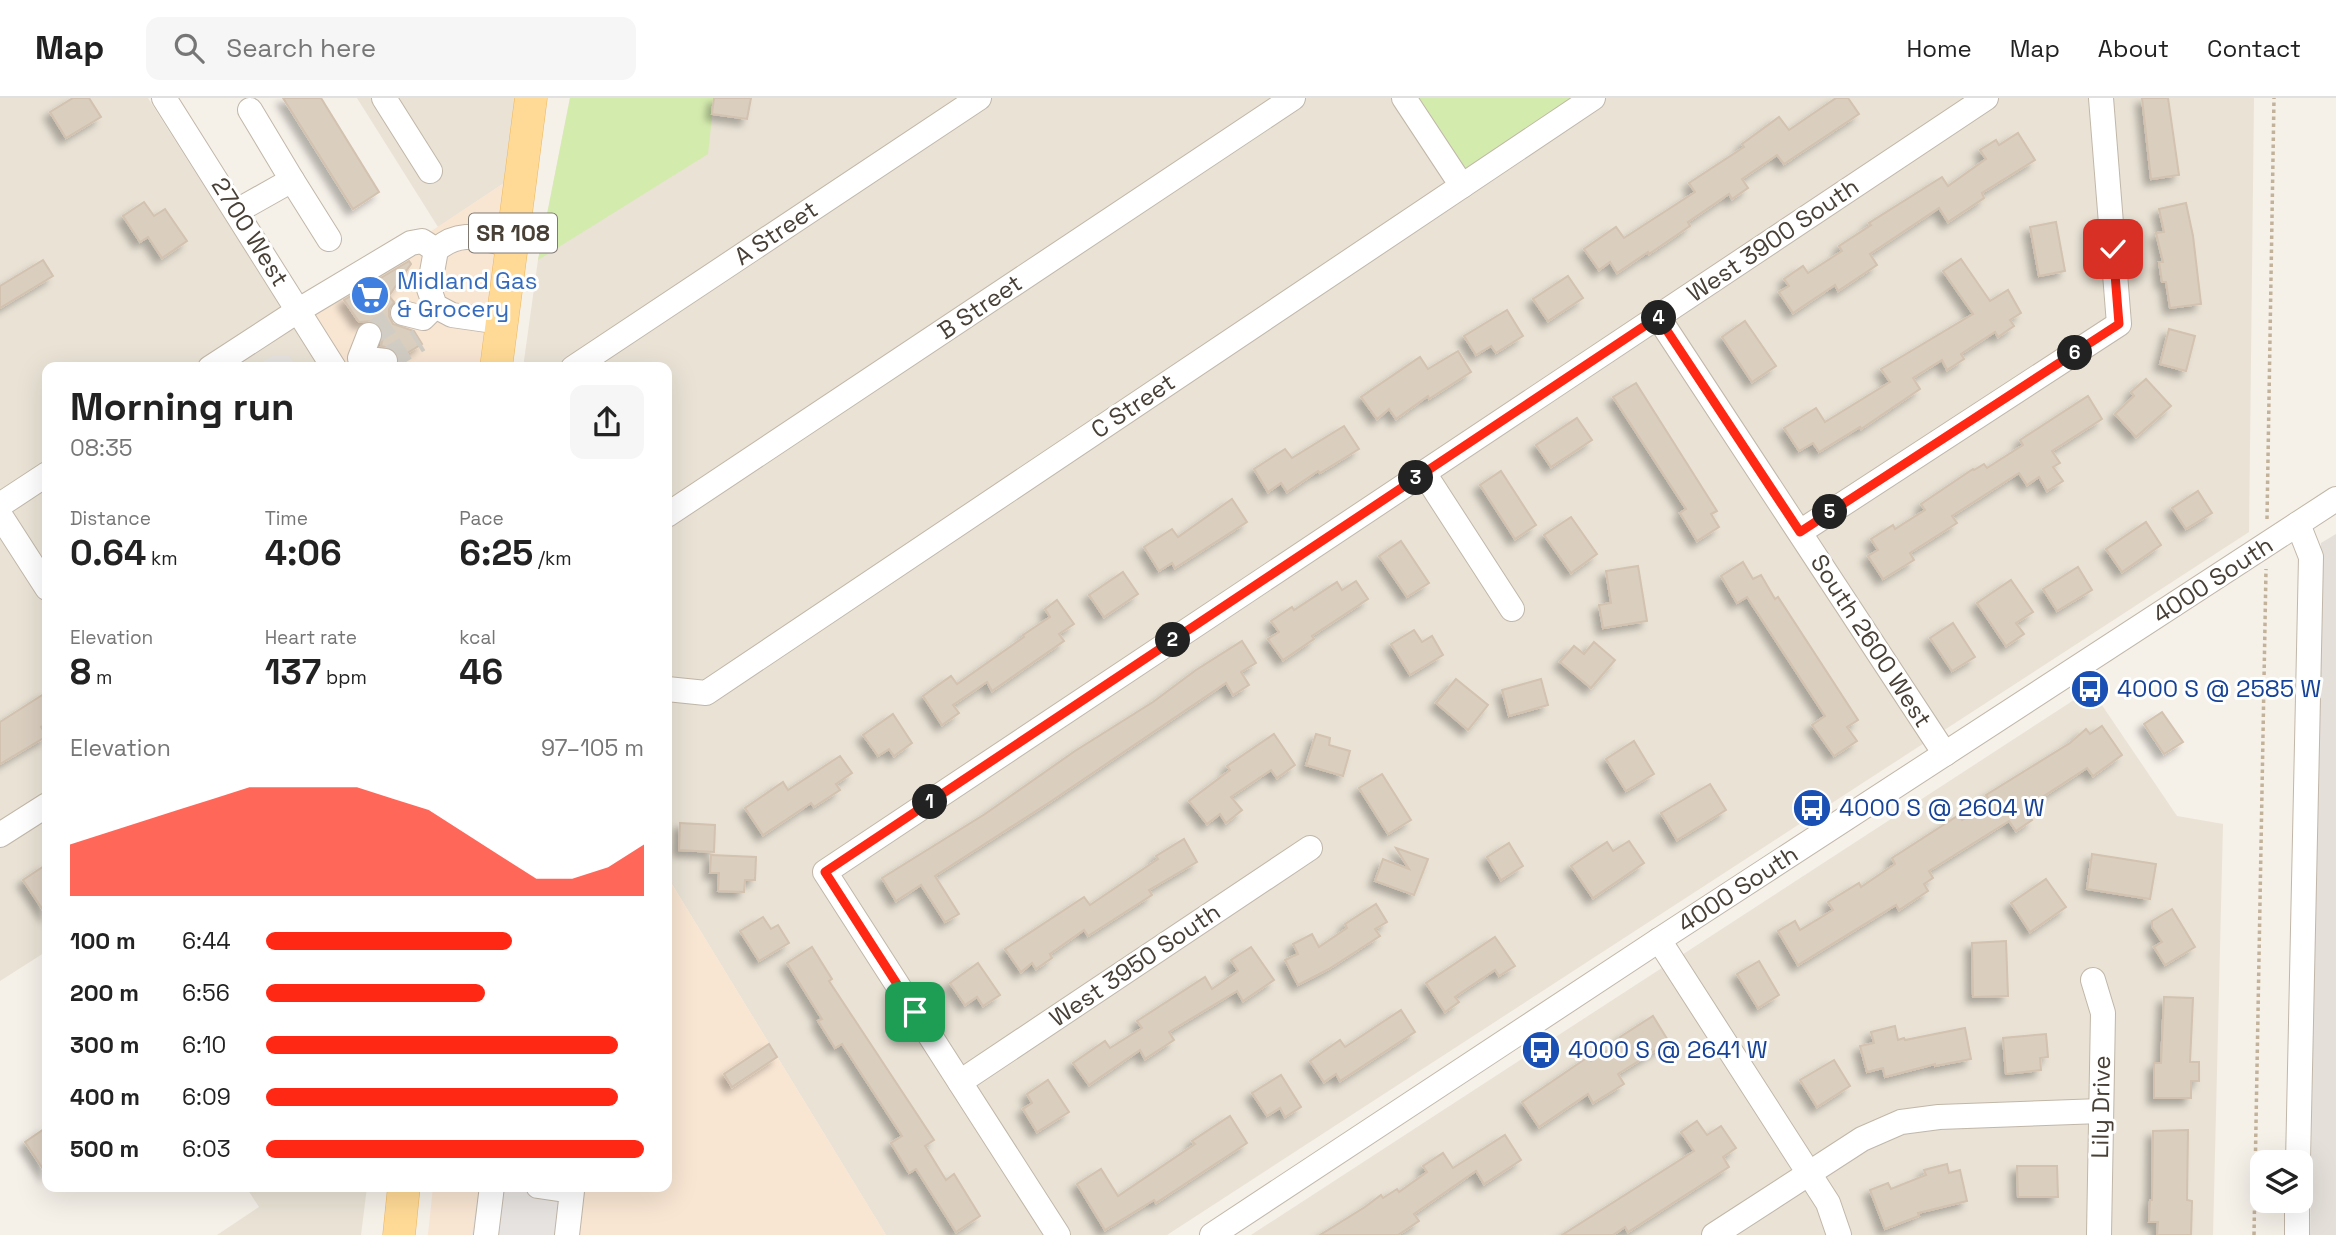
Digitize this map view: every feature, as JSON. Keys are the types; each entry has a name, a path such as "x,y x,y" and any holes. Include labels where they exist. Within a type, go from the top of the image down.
{"main road":[{"name":"SR 108","path":"497,362 531,98"},
{"path":"399,1235 403,1192"}],"street":[{"name":"2700 West","path":"164,98 332,362"},
{"path":"384,98 430,171"},
{"name":"A Street","path":"582,362 979,98"},
{"name":"B Street","path":"672,512 1293,98"},
{"path":"1404,98 1462,186"},
{"name":"C Street","path":"672,690 706,693 1593,98"},
{"name":"West 3900 South","path":"960,1082 825,872 1986,98"},
{"path":"1800,532 2119,324 2101,98"},
{"path":"250,110 329,239"},
{"path":"236,211 292,180"},
{"path":"501,322 452,315 418,321 429,289 436,250 445,242 463,235 511,245"},
{"path":"219,362 299,310 411,243 422,241 436,250"},
{"name":"South 2600 West","path":"1658,317 1945,754"},
{"path":"344,362 373,350"},
{"path":"1424,473 1512,609"},
{"path":"0,505 42,477"},
{"name":"4000 South","path":"1212,1235 2336,499"},
{"path":"0,515 42,580"},
{"path":"2298,524 2311,557 2298,1150"},
{"path":"0,835 42,808"},
{"name":"West 3950 South","path":"960,1082 1310,848"},
{"path":"1659,940 1828,1203 1839,1235"},
{"name":"Lily Drive","path":"2092,980 2103,1013 2099,1235"},
{"path":"960,1082 1058,1235"},
{"path":"1714,1235 1862,1139 1901,1122 1939,1117 2101,1111"},
{"path":"486,1235 491,1192"},
{"path":"567,1235 575,1192"},
{"path":"2297,1213 2297,1235"}],"path":[{"path":"2268,500 2274,98"},
{"path":"2254,1235 2266,573"}],"shaded area":[{"path":"0,98 148,98 316,362 42,362 42,954 0,981"},
{"path":"357,98 535,98 522,171 438,227"},
{"path":"570,98 2254,98 2249,532 1167,1235 886,1235 672,884 672,362 524,362 538,260"},
{"path":"522,171 492,362 345,362 312,310"},
{"path":"272,356 289,356 293,362 262,362"},
{"path":"2336,534 2336,1235 2310,1235 2310,1213 2313,1213 2311,1150 2321,543"},
{"path":"2091,689 2177,816 2223,824 2213,1235 1251,1235"},
{"path":"672,884 886,1235 428,1235 432,1192 672,1192"},
{"path":"249,1192 366,1192 361,1235 217,1235 259,1207"},
{"path":"478,1192 583,1192 578,1235 472,1235"}],"green space":[{"path":"570,98 714,98 708,154 538,260"},
{"path":"1409,98 1575,98 1460,176"}],"building":[{"path":"73,98 89,98 101,117 66,138 50,112"},
{"path":"283,98 321,98 379,192 353,209"},
{"path":"714,98 751,98 747,119 712,114"},
{"path":"1836,98 1848,98 1859,114 1784,164 1777,155 1742,179 1748,188 1732,199 1729,194 1688,222 1690,226 1649,254 1648,252 1617,273 1610,262 1599,270 1584,249 1616,227 1624,238 1695,192 1689,183 1744,147 1742,144 1779,117 1789,130"},
{"path":"2142,98 2168,98 2179,175 2151,179"},
{"path":"2018,133 2035,160 1982,193 1984,198 1948,222 1939,208 1870,254 1877,265 1838,291 1835,285 1793,313 1779,292 1789,286 1784,279 1803,266 1808,273 1842,251 1839,246 1871,225 1869,223 1942,177 1948,186 1986,159 1980,150 1996,140 1999,145"},
{"path":"144,202 154,216 165,209 187,241 162,258 148,237 140,242 123,216"},
{"path":"2186,203 2201,304 2170,308 2166,282 2162,282 2159,262 2163,262 2156,233 2164,232 2159,209"},
{"path":"2056,222 2065,271 2039,276 2030,227"},
{"path":"1961,259 1990,301 2008,290 2021,313 2010,320 2014,326 1998,337 1995,332 1961,354 1964,359 1947,370 1942,360 1913,378 1920,389 1861,429 1860,427 1819,452 1813,443 1799,451 1784,428 1816,408 1825,422 1890,382 1881,369 1973,314 1943,271"},
{"path":"43,260 53,276 0,308 0,286"},
{"path":"409,261 411,264 389,296 394,302 389,309 389,316 393,324 414,331 422,344 399,358 393,349 381,346 384,333 380,325 374,321 359,322 344,300"},
{"path":"1568,276 1583,298 1548,321 1533,299"},
{"path":"1507,310 1523,336 1496,353 1491,346 1476,355 1464,336"},
{"path":"1745,321 1776,366 1752,382 1722,337"},
{"path":"2169,329 2195,336 2186,371 2160,364"},
{"path":"1458,351 1471,372 1429,399 1428,396 1396,419 1389,409 1377,419 1361,397 1420,357 1428,369"},
{"path":"2146,379 2171,406 2136,437 2115,414 2134,396 2131,392"},
{"path":"1636,383 1717,511 1711,514 1719,527 1697,541 1680,513 1686,509 1613,397"},
{"path":"2088,396 2102,419 2052,451 2060,463 2053,467 2063,481 2047,491 2039,477 2027,485 2019,473 1952,516 1957,523 1910,553 1914,560 1883,579 1868,556 1878,550 1871,539 1893,525 1895,529 1925,510 1921,504 1973,469 1984,464 1987,468 2023,445 2020,440"},
{"path":"1577,418 1592,440 1551,467 1536,445"},
{"path":"1344,426 1359,449 1320,473 1318,471 1287,492 1281,483 1268,492 1254,469 1285,449 1292,458"},
{"path":"1501,471 1536,525 1515,539 1480,485"},
{"path":"2198,491 2212,513 2186,529 2172,508"},
{"path":"1232,499 1247,522 1175,568 1172,563 1159,571 1144,547 1172,529 1178,537"},
{"path":"1571,517 1597,554 1571,573 1544,535"},
{"path":"2146,522 2161,545 2122,572 2106,549"},
{"path":"1401,541 1429,583 1407,597 1379,556"},
{"path":"1743,562 1753,579 1761,575 1775,599 1778,597 1858,720 1847,727 1857,741 1834,756 1812,725 1825,716 1747,597 1737,603 1721,576"},
{"path":"1638,566 1647,621 1603,628 1599,605 1611,603 1606,571"},
{"path":"2078,567 2092,590 2057,611 2043,589"},
{"path":"1123,572 1138,594 1104,617 1089,595"},
{"path":"2011,580 2033,612 2016,623 2024,634 2006,646 1977,603"},
{"path":"1356,581 1368,599 1312,636 1314,639 1283,660 1268,639 1279,632 1271,621 1292,607 1294,610 1337,582 1342,590"},
{"path":"1057,600 1074,624 1059,634 1064,641 992,691 987,682 953,705 959,713 942,725 923,696 951,676 957,684 1024,637 1023,635 1050,617 1045,609"},
{"path":"1953,623 1975,657 1952,671 1930,638"},
{"path":"1414,630 1422,642 1432,636 1443,655 1410,675 1391,644"},
{"path":"1242,641 1256,663 1241,672 1249,685 1233,695 1226,683 935,876 959,914 945,922 921,885 896,901 882,878 985,814"},
{"path":"1594,642 1615,660 1591,688 1560,662 1574,646 1584,654"},
{"path":"1456,679 1488,705 1468,730 1436,703"},
{"path":"1541,679 1548,705 1509,716 1502,690"},
{"path":"42,695 42,739 0,764 0,722"},
{"path":"2162,712 2183,742 2164,754 2144,724"},
{"path":"893,714 912,743 894,756 889,749 878,756 863,735"},
{"path":"2102,726 2122,755 2093,776 2087,768 2024,809 2032,820 2016,831 2009,821 1929,871 1933,878 1924,884 1928,891 1899,910 1896,905 1798,965 1778,931 1795,921 1800,930 1833,910 1828,902 1859,883 1861,887 1895,864 1892,858 1959,815 1962,820 1991,802 1986,795 2070,743 2086,729 2090,734"},
{"path":"1274,734 1295,765 1277,778 1271,770 1231,797 1242,810 1226,823 1220,814 1207,824 1189,801 1230,770 1227,766"},
{"path":"1316,734 1330,738 1329,745 1350,751 1343,776 1306,765"},
{"path":"1634,741 1654,774 1626,791 1606,759"},
{"path":"840,756 852,773 836,784 840,790 814,807 811,803 763,835 745,808 783,782 788,790"},
{"path":"1382,774 1411,820 1388,834 1359,788"},
{"path":"1710,784 1726,810 1677,840 1661,813"},
{"path":"680,823 715,825 714,852 679,850"},
{"path":"1184,839 1197,862 1149,890 1152,895 1088,936 1084,930 1050,954 1052,958 1036,969 1032,963 1021,972 1005,949 1084,897 1090,905 1158,859 1156,856"},
{"path":"1629,841 1644,863 1593,898 1571,866 1607,842 1613,851"},
{"path":"1509,843 1523,866 1501,880 1487,857"},
{"path":"1396,848 1428,859 1414,895 1375,881 1383,859 1409,869"},
{"path":"2092,854 2156,864 2150,899 2087,889"},
{"path":"711,855 756,857 755,880 745,880 744,892 718,891 719,873 710,873"},
{"path":"42,867 42,908 23,880"},
{"path":"2046,879 2066,907 2030,932 2011,903"},
{"path":"1376,904 1387,922 1375,929 1380,936 1329,969 1298,985 1285,960 1298,954 1293,944 1312,934 1319,947 1347,928 1345,924"},
{"path":"2172,909 2195,947 2165,965 2154,947 2162,942 2152,927 2152,921"},
{"path":"763,917 771,929 778,925 789,943 759,961 740,931"},
{"path":"1495,937 1515,966 1499,976 1495,970 1455,997 1459,1002 1445,1012 1426,983"},
{"path":"2006,941 2008,996 1973,997 1972,943"},
{"path":"812,947 832,979 829,981 934,1140 925,1146 946,1180 954,1174 980,1216 956,1232 916,1169 909,1173 891,1143 902,1136 842,1044 835,1048 818,1021 822,1019 787,963"},
{"path":"1251,947 1274,980 1243,1001 1237,991 1169,1032 1174,1040 1145,1059 1140,1050 1089,1085 1073,1063 1105,1041 1110,1048 1142,1028 1137,1021 1205,977 1212,989 1238,971 1231,960"},
{"path":"1759,961 1779,995 1758,1008 1737,974"},
{"path":"978,963 1000,995 983,1006 977,997 965,1005 950,983"},
{"path":"2164,997 2193,998 2190,1062 2199,1062 2199,1081 2191,1081 2191,1098 2154,1098 2154,1063 2161,1063"},
{"path":"1401,1010 1415,1032 1340,1081 1336,1074 1324,1082 1310,1061 1340,1040 1345,1047"},
{"path":"1653,1016 1669,1042 1618,1074 1624,1084 1593,1103 1588,1094 1539,1127 1522,1102 1588,1057 1591,1061 1622,1041 1620,1037"},
{"path":"1895,1026 1898,1040 1965,1028 1971,1059 1935,1064 1885,1077 1883,1068 1867,1072 1860,1046 1874,1043 1871,1032"},
{"path":"2046,1034 2048,1057 2040,1058 2041,1070 2006,1074 2003,1038"},
{"path":"769,1044 777,1057 732,1087 724,1074"},
{"path":"1834,1060 1850,1086 1817,1107 1800,1080"},
{"path":"1281,1075 1301,1107 1285,1117 1280,1108 1267,1116 1252,1093"},
{"path":"1048,1080 1069,1112 1037,1132 1023,1109 1032,1103 1027,1094"},
{"path":"1230,1116 1247,1143 1156,1203 1154,1200 1105,1230 1077,1184 1101,1169 1118,1196 1195,1144 1192,1141"},
{"path":"1697,1121 1707,1135 1721,1126 1736,1148 1723,1157 1729,1167 1628,1232 1625,1227 1613,1235 1562,1235 1694,1151 1681,1132"},
{"path":"42,1130 42,1168 25,1142"},
{"path":"2188,1130 2187,1200 2192,1201 2191,1235 2157,1235 2158,1222 2149,1222 2153,1131"},
{"path":"1505,1135 1521,1160 1484,1184 1476,1171 1414,1214 1419,1221 1398,1235 1320,1235 1381,1195 1383,1198 1397,1189 1399,1192 1427,1172 1423,1166 1443,1153 1453,1168"},
{"path":"1947,1164 1949,1173 1960,1170 1967,1201 1918,1213 1919,1216 1885,1229 1870,1190 1888,1183 1891,1189 1926,1175 1924,1170"},
{"path":"2017,1166 2057,1166 2058,1197 2018,1197"}],"tunnel":[{"path":"369,335 403,313"},
{"path":"385,361 419,340"}],"place":[{"name":"Midland Gas & Grocery","path":"370,295"},
{"name":"4000 S @ 2585 W","path":"2090,689"},
{"name":"4000 S @ 2604 W","path":"1812,808"},
{"name":"4000 S @ 2641 W","path":"1541,1050"}],"route":[{"path":"915,1012 825,872 1658,317 1800,532 2119,324 2113,249"}]}
